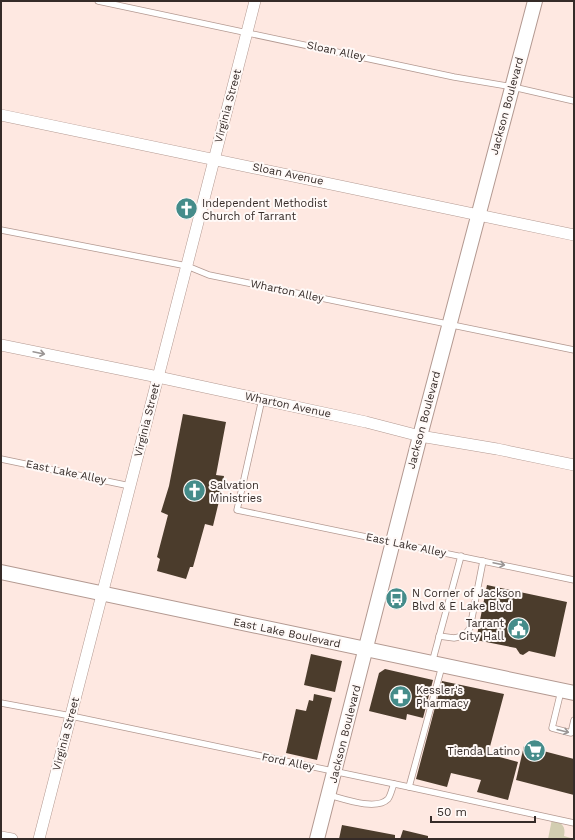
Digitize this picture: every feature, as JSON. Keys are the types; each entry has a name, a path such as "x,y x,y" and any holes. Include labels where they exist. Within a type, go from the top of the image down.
{"street":[{"name":"Virginia Street","path":"39,839 255,1"},
{"name":"Jackson Boulevard","path":"317,839 420,436 535,1"},
{"name":"Sloan Avenue","path":"1,115 215,158 478,216 574,235"},
{"name":"Wharton Avenue","path":"1,345 158,376 366,422 420,436 497,449 574,465"},
{"name":"East Lake Boulevard","path":"1,572 366,650 570,691"},
{"path":"1,837 12,839"}],"lane":[{"name":"Sloan Alley","path":"98,1 574,101"},
{"name":"Wharton Alley","path":"1,230 187,266 209,275 574,350"},
{"name":"East Lake Alley","path":"262,399 238,510 574,580"},
{"name":"East Lake Alley","path":"1,459 130,486"},
{"path":"409,787 437,664 439,636 461,556"},
{"path":"439,636 454,638 464,636 470,628 483,561"},
{"path":"570,691 552,728 571,733 574,720"},
{"name":"Ford Alley","path":"1,703 71,716 574,823"},
{"path":"329,795 369,804 380,804 388,798 394,784"}],"shaded area":[{"path":"552,819 564,827 564,836 574,839 548,839"}],"building":[{"name":"Salvation Ministries","path":"183,414 226,422 216,475 224,476 213,526 205,524 193,567 190,567 186,579 157,571 160,559 157,557 168,515 161,512 169,486"},
{"name":"Tarrant City Hall","path":"487,585 567,602 555,657 529,651 523,655 520,654 516,648 476,640"},
{"path":"311,654 342,661 335,692 304,685"},
{"name":"Kessler's Pharmacy","path":"385,669 433,680 423,718 407,714 406,720 369,711 379,673"},
{"path":"442,681 504,694 488,754 518,762 508,800 477,792 481,780 451,773 447,787 416,779"},
{"path":"314,694 332,698 317,760 286,753 296,709 306,711 309,700 313,701"},
{"path":"524,746 574,759 574,795 516,780"},
{"path":"342,825 395,835 395,839 339,839"},
{"path":"403,830 428,836 428,839 400,839"}],"place":[{"name":"Independent Methodist Church of Tarrant","path":"186,209"},
{"name":"Salvation Ministries","path":"194,491"},
{"name":"N Corner of Jackson Blvd & E Lake Blvd","path":"397,599"},
{"name":"Tarrant City Hall","path":"519,629"},
{"name":"Kessler's Pharmacy","path":"401,696"},
{"name":"Tienda Latino","path":"535,751"}]}
